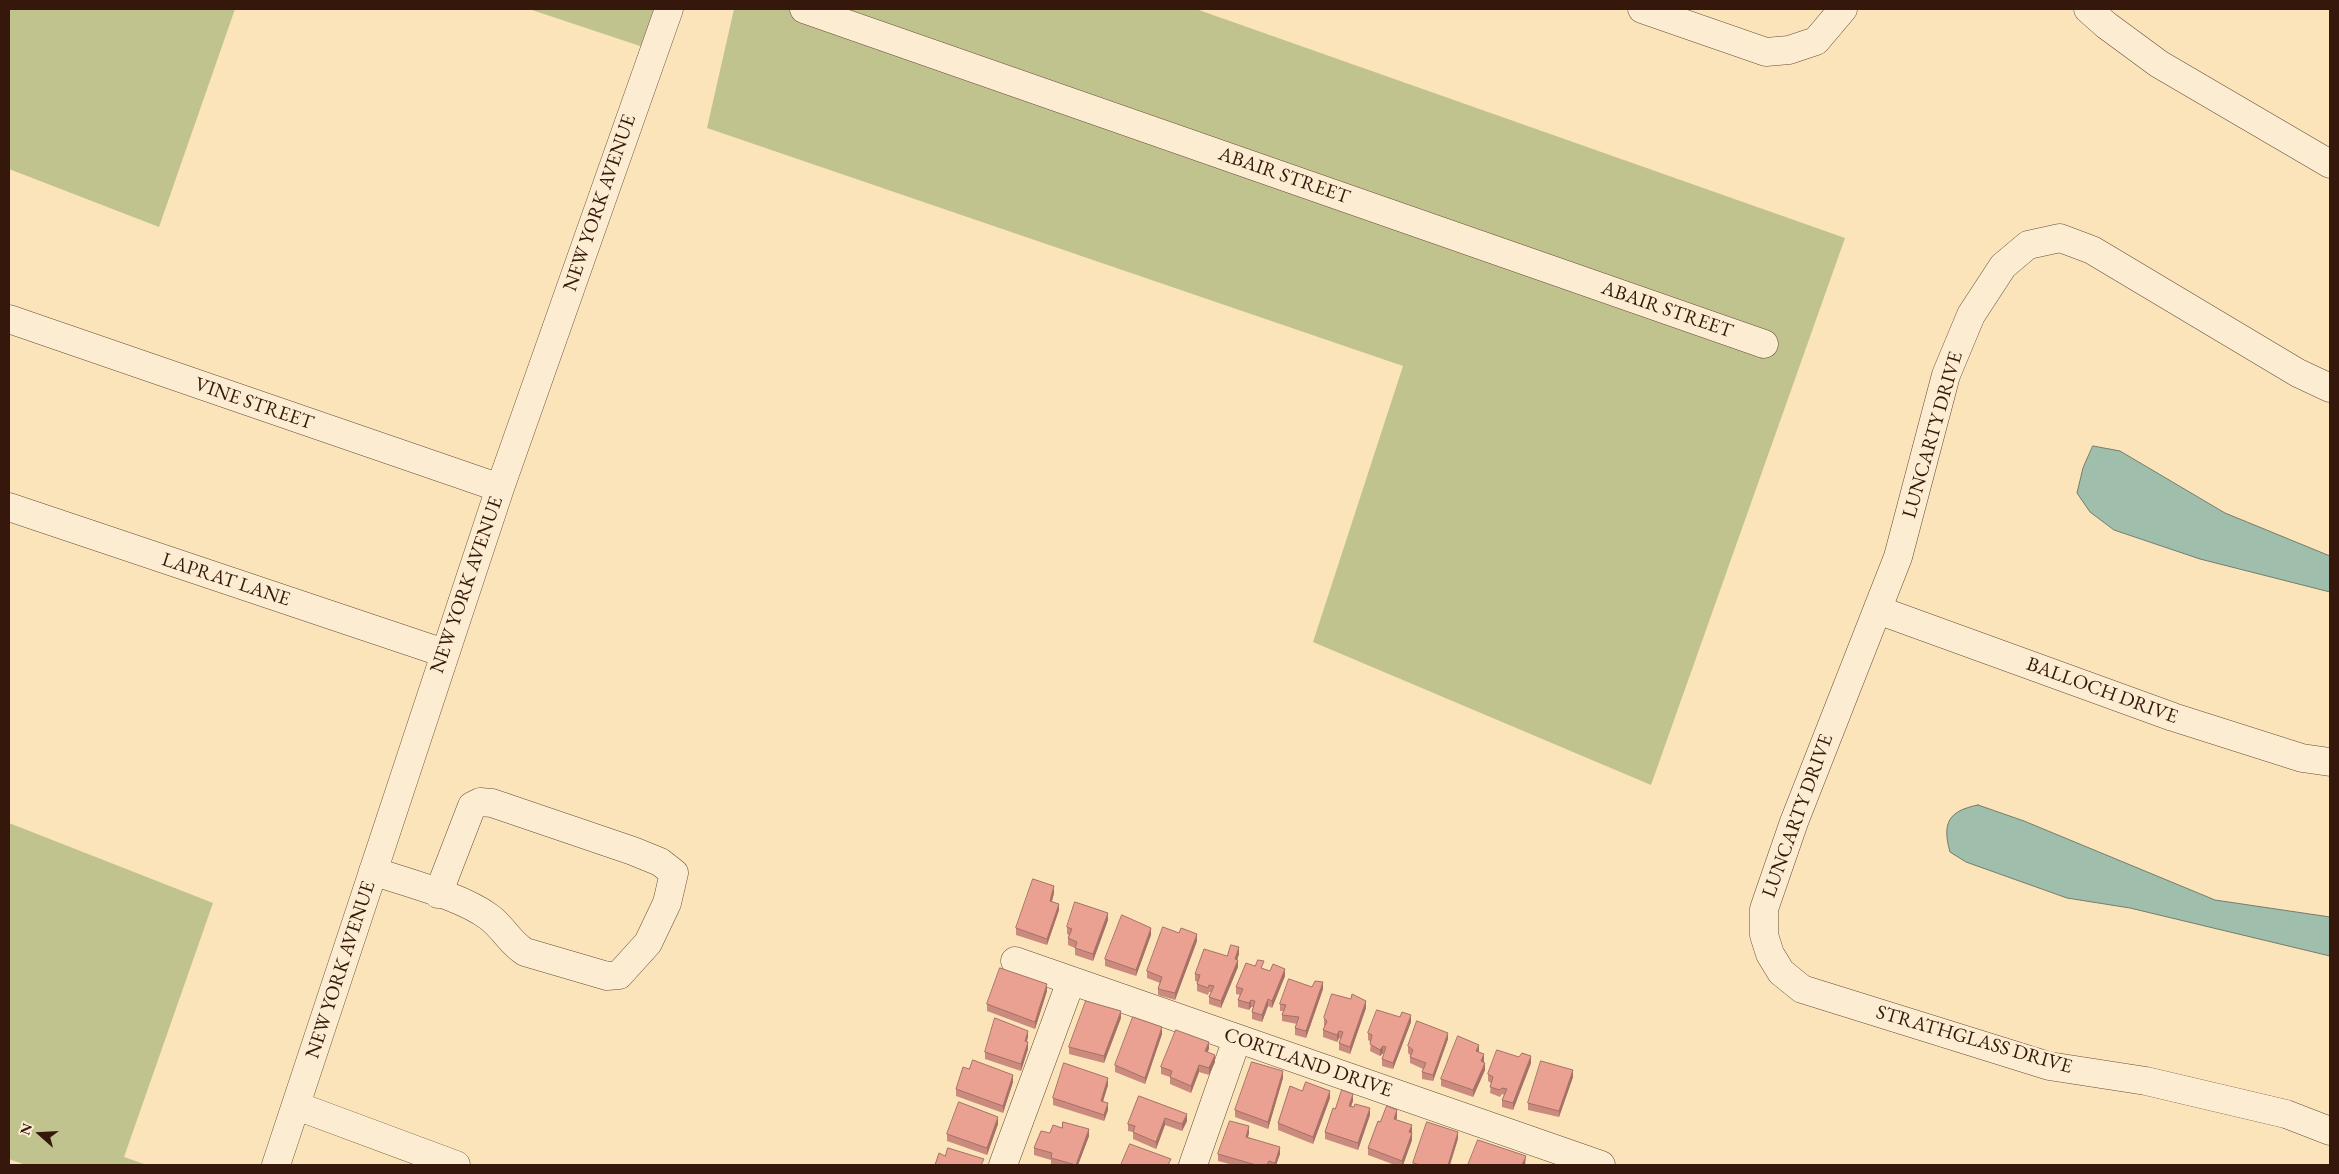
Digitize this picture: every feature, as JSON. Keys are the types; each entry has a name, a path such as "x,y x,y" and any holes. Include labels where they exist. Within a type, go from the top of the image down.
{"street":[{"name":"NEW YORK AVENUE","path":"276,1165 297,1106 444,653 668,9"},
{"name":"ABAIR STREET","path":"804,9 1764,344"},
{"path":"1642,9 1766,52 1789,50 1816,41 1843,9"},
{"path":"2096,14 2159,64 2330,164"},
{"name":"LUNCARTY DRIVE","path":"1764,935 1764,909 1794,822 1898,557 1946,375 1971,314 2003,266 2028,245 2060,238 2092,250 2298,373 2330,388"},
{"name":"VINE STREET","path":"9,319 500,488"},
{"name":"LAPRAT LANE","path":"9,507 444,653"},
{"name":"BALLOCH DRIVE","path":"1878,610 2173,717 2302,758 2330,762"},
{"path":"373,871 438,894 489,917 516,946 526,952 607,976 619,975 648,942 667,903 674,873 660,862 633,851 492,803 480,802 472,806 438,894"},
{"name":"STRATHGLASS DRIVE","path":"1764,935 1770,954 1781,972 1802,989 2049,1066 2156,1083 2286,1114 2330,1131"},
{"name":"CORTLAND DRIVE","path":"1015,961 1237,1039 1547,1156 1601,1165"},
{"path":"1003,1165 1071,981"},
{"path":"1193,1165 1237,1039"},
{"path":"297,1106 456,1165"}],"green space":[{"path":"9,9 235,9 159,227 9,169"},
{"path":"529,9 656,9 643,47"},
{"path":"734,9 1196,9 1845,238 1651,785 1313,642 1403,366 707,128"},
{"path":"9,823 213,903 124,1157 147,1165 26,1165 9,1159"}],"shaded area":[{"path":"2093,446 2120,451 2225,513 2330,556 2330,592 2200,559 2114,530 2090,512 2077,493 2083,468"},
{"path":"1978,805 2024,821 2215,900 2330,917 2330,956 2130,908 2067,898 1966,862 1950,852 1947,826 1954,815"}],"building":[{"path":"1033,879 1054,886 1050,901 1059,904 1047,939 1016,928"},
{"path":"1075,902 1108,913 1093,954 1075,948 1077,942 1068,938 1072,929 1067,927"},
{"path":"1122,915 1151,928 1136,970 1105,959"},
{"path":"1163,927 1179,933 1181,928 1197,934 1175,993 1158,989 1162,977 1147,971"},
{"path":"1231,945 1239,947 1235,959 1238,960 1221,1001 1209,997 1214,986 1209,985 1208,988 1197,984 1200,975 1195,974 1204,949 1227,956"},
{"path":"1258,960 1264,961 1261,968 1270,971 1273,964 1285,969 1272,1001 1268,999 1262,1015 1252,1012 1255,1001 1251,1000 1249,1003 1238,1000 1243,989 1236,987 1246,963 1255,966"},
{"path":"1000,968 1047,984 1035,1022 987,1004"},
{"path":"1289,979 1312,987 1315,981 1323,982 1306,1031 1295,1028 1299,1017 1282,1015 1286,1005 1280,1004"},
{"path":"1332,994 1351,999 1352,994 1366,1001 1350,1047 1339,1043 1343,1032 1339,1031 1337,1035 1323,1030 1327,1021 1324,1018"},
{"path":"1086,1001 1121,1011 1104,1056 1069,1047"},
{"path":"1377,1010 1400,1017 1402,1012 1411,1015 1393,1063 1382,1059 1386,1047 1383,1046 1380,1050 1370,1044 1372,1035 1368,1033"},
{"path":"1133,1017 1162,1027 1145,1078 1115,1065"},
{"path":"995,1018 1028,1031 1025,1041 1028,1042 1021,1064 985,1052"},
{"path":"1417,1021 1448,1033 1433,1075 1422,1072 1426,1063 1410,1057 1413,1050 1408,1046"},
{"path":"1176,1030 1209,1042 1205,1051 1215,1055 1209,1068 1199,1065 1191,1086 1170,1077 1172,1071 1161,1067"},
{"path":"1458,1036 1479,1045 1476,1051 1484,1054 1481,1061 1485,1063 1473,1090 1441,1079"},
{"path":"1497,1050 1519,1057 1522,1053 1531,1056 1513,1103 1502,1100 1507,1089 1502,1088 1500,1090 1490,1087 1493,1077 1488,1074"},
{"path":"973,1060 1013,1075 1003,1106 956,1089 963,1067 969,1069"},
{"path":"1541,1061 1573,1070 1559,1111 1528,1103"},
{"path":"1252,1062 1283,1071 1268,1122 1235,1110"},
{"path":"1064,1063 1108,1078 1101,1101 1108,1103 1104,1115 1053,1098"},
{"path":"1306,1082 1330,1091 1313,1137 1278,1123 1290,1086 1302,1091"},
{"path":"1342,1090 1353,1094 1349,1106 1354,1107 1355,1104 1370,1108 1358,1143 1325,1132 1333,1108 1335,1109"},
{"path":"1139,1096 1187,1114 1182,1124 1165,1118 1156,1142 1133,1132 1135,1126 1128,1124"},
{"path":"959,1102 998,1117 987,1148 947,1134"},
{"path":"1387,1106 1397,1110 1394,1119 1412,1125 1409,1132 1412,1133 1402,1161 1368,1148 1378,1121 1380,1122"},
{"path":"1230,1121 1249,1126 1246,1137 1280,1147 1275,1163 1269,1161 1267,1165 1256,1165 1218,1154"},
{"path":"1063,1122 1089,1129 1076,1165 1051,1158 1052,1153 1034,1148 1041,1131 1050,1133 1053,1125 1062,1128"},
{"path":"1427,1122 1458,1132 1448,1165 1420,1165 1413,1163"},
{"path":"1478,1140 1526,1156 1522,1165 1468,1165"},
{"path":"1130,1144 1171,1159 1168,1165 1121,1165"},
{"path":"948,1148 984,1159 981,1165 935,1165 939,1153 945,1156"}]}
